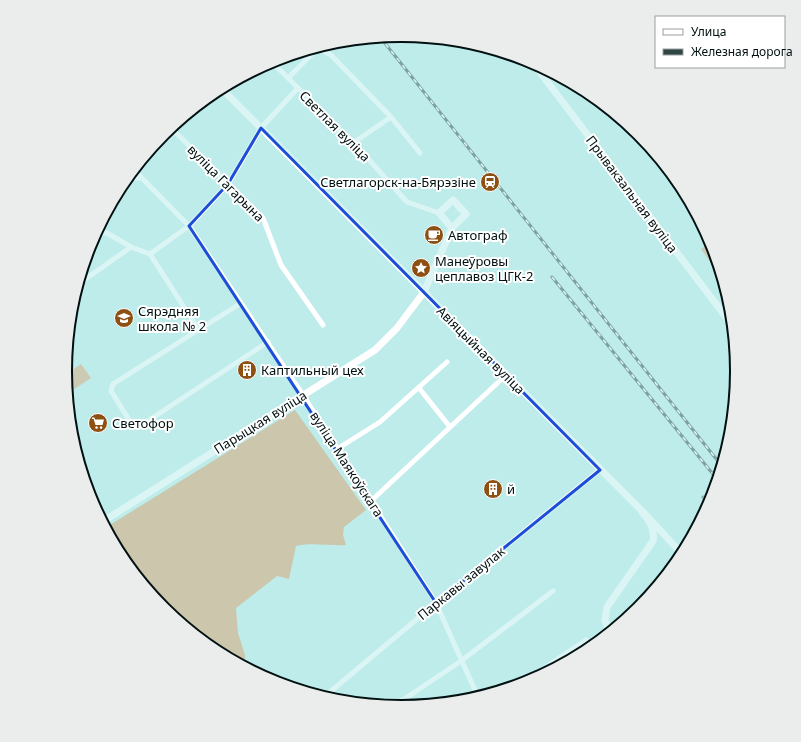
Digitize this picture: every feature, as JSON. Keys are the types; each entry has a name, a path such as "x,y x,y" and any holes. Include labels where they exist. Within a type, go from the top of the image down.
{"street":[{"path":"324,51 331,55 391,117 420,153"},
{"path":"288,78 312,54"},
{"name":"Светлая вуліца","path":"276,66 353,143 407,202 439,213"},
{"name":"Прывакзальная вуліца","path":"541,74 725,315"},
{"path":"150,254 189,226 228,184 261,128 298,88"},
{"name":"Авіяцыйная вуліца","path":"225,92 651,522 655,532 653,540 607,607 605,620 607,627"},
{"path":"353,143 391,117"},
{"name":"вуліца Гагарына","path":"175,132 263,218 281,265 323,325"},
{"name":"вуліца Маякоўскага","path":"137,174 189,226 303,395 436,603 475,692"},
{"path":"134,178 141,178"},
{"path":"453,200 466,214 452,228 439,213 453,200"},
{"name":"Парыцкая вуліца","path":"106,519 375,350 398,328 424,292 452,228"},
{"path":"102,233 107,233 132,247 150,254 198,329"},
{"path":"85,280 132,247"},
{"path":"241,303 113,384 111,391 133,426 140,426 268,342"},
{"path":"338,449 380,422 447,362"},
{"path":"371,501 506,375"},
{"path":"419,388 450,427"},
{"name":"Паркавы завулак","path":"329,692 436,603 600,470"},
{"path":"642,512 677,549"},
{"path":"403,700 461,661 553,591"},
{"path":"555,661 586,640"}],"highlighted area":[{"path":"261,128 600,470 436,603 189,226 228,184"}],"shaded area":[{"path":"705,246 711,264 701,249"},
{"path":"81,364 91,378 72,391 72,370"},
{"path":"295,410 366,510 344,527 343,535 346,545 307,544 296,546 289,579 277,576 236,608 238,633 245,655 245,661 218,645 200,632 168,604 139,571 110,525"}],"railway":[{"path":"385,43 717,460"},
{"path":"552,277 713,474"}],"place":[{"name":"Светлагорск-на-Бярэзіне","path":"490,182"},
{"name":"Автограф","path":"434,235"},
{"name":"Манеўровы цеплавоз ЦГК-2","path":"421,268"},
{"name":"Сярэдняя школа № 2","path":"124,318"},
{"name":"Каптильный цех","path":"247,370"},
{"name":"Светофор","path":"98,423"},
{"name":"й","path":"493,489"}]}
